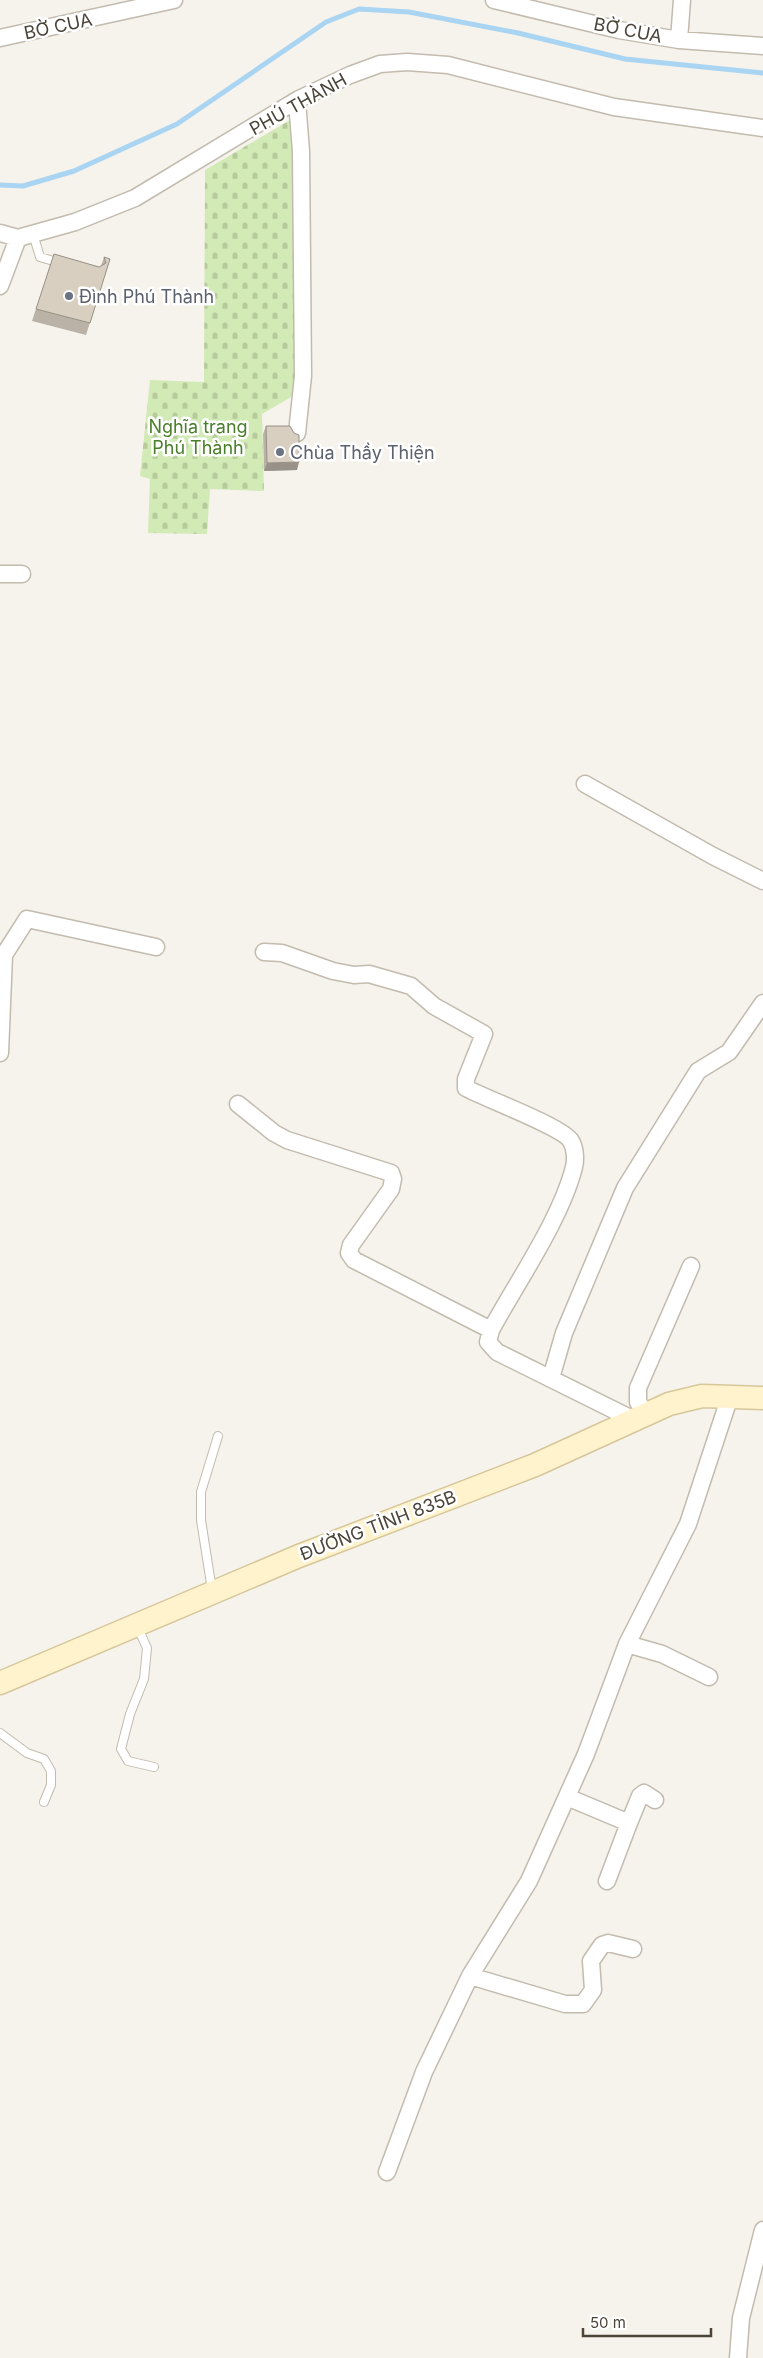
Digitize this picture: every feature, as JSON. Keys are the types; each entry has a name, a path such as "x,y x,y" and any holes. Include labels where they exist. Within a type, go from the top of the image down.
{"main road":[{"name":"ĐƯỜNG TỈNH 835B","path":"0,1682 299,1556 534,1465 669,1404 702,1396 763,1398"}],"street":[{"name":"BỜ CUA","path":"0,38 174,0"},
{"name":"BỜ CUA","path":"494,0 619,30 679,40 763,46"},
{"path":"679,40 682,0"},
{"name":"PHÚ THÀNH","path":"25,236 75,222 135,198 297,101 350,74 380,64 407,62 448,66 614,107 763,128"},
{"path":"296,433 303,376 301,151 297,101"},
{"path":"0,232 25,236 0,286"},
{"path":"0,574 22,574"},
{"path":"585,784 713,856 763,881"},
{"path":"0,1053 2,955 27,919 156,947"},
{"path":"264,952 282,953 333,971 354,975 369,974 411,986 434,1006 484,1034 466,1079 466,1088 547,1124 571,1140 575,1154 574,1166 553,1219 490,1330 488,1342 497,1352 640,1417"},
{"path":"551,1378 564,1333 625,1188 698,1071 729,1052 763,1004"},
{"path":"238,1104 274,1133 287,1140 391,1174 393,1179 391,1189 350,1245 349,1252 354,1260 490,1330"},
{"path":"640,1417 638,1388 691,1266"},
{"path":"387,2172 424,2072 470,1976 529,1881 586,1754 627,1644 688,1524 730,1396"},
{"path":"627,1644 662,1654 709,1677"},
{"path":"607,1881 640,1796 644,1793 655,1800"},
{"path":"566,1797 629,1823"},
{"path":"470,1976 565,2004 583,2004 593,1990 591,1961 602,1945 608,1943 633,1949"},
{"path":"738,2358 742,2318 763,2230"}],"lane":[{"path":"25,236 40,257 68,265"},
{"path":"212,1592 201,1520 200,1492 218,1436"},
{"path":"136,1624 147,1648 144,1679 130,1714 121,1749 128,1761 154,1767"},
{"path":"0,1733 27,1753 44,1759 51,1770 51,1785 44,1802"}],"green space":[{"name":"Nghĩa trang Phú Thành","path":"292,119 295,144 298,393 262,414 264,491 210,489 207,534 148,533 150,479 140,476 150,380 204,382 205,170"}],"building":[{"name":"Đình Phú Thành","path":"54,254 99,267 106,263 104,257 110,259 90,323 36,309"},
{"name":"Chùa Thầy Thiện","path":"266,426 290,426 294,433 299,435 299,462 267,463"}],"waterway":[{"path":"0,185 23,186 74,171 177,124 326,22 359,9 409,12 518,33 625,59 763,73"}],"place":[{"name":"Đình Phú Thành","path":"69,296"},
{"name":"Chùa Thầy Thiện","path":"280,452"}]}
